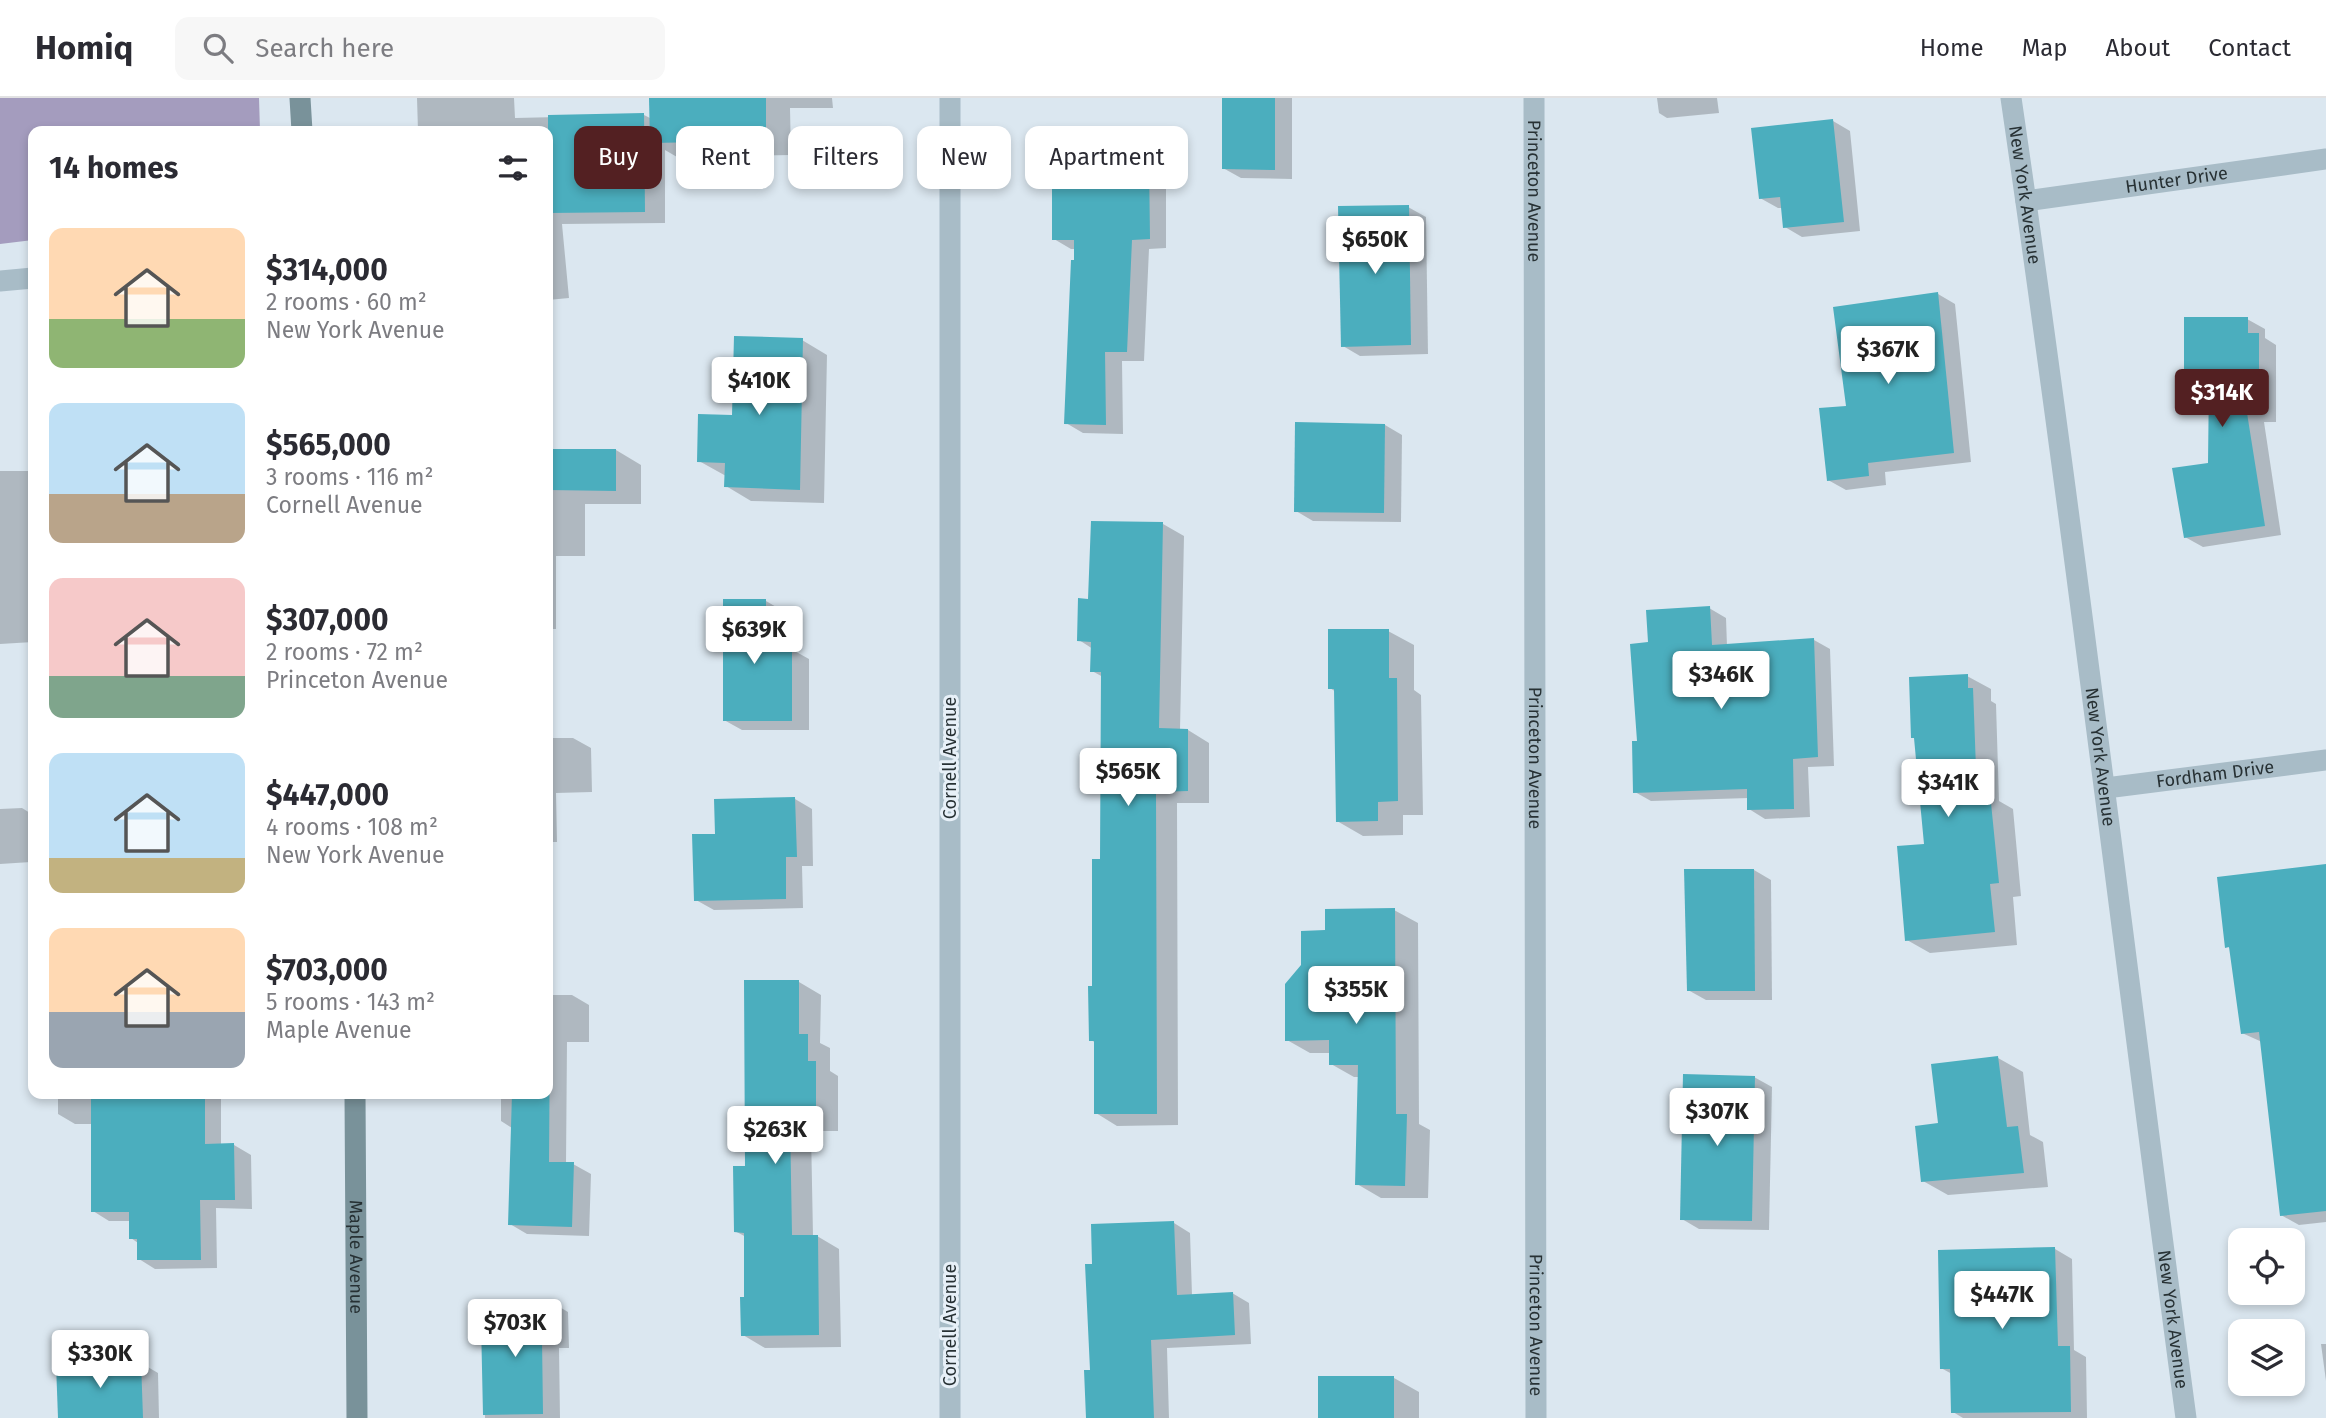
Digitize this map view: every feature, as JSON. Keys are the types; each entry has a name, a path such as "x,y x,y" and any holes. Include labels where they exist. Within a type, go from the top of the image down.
{"main road":[{"path":"300,98 302,126"},
{"name":"Maple Avenue","path":"355,1099 357,1418"}],"street":[{"name":"Cornell Avenue","path":"950,98 950,1418"},
{"name":"Princeton Avenue","path":"1534,98 1536,1418"},
{"name":"New York Avenue","path":"2011,98 2106,788 2186,1418"},
{"name":"Hunter Drive","path":"2026,201 2326,159"},
{"path":"0,281 28,278"},
{"name":"Fordham Drive","path":"2106,788 2326,760"}],"shaded area":[{"path":"0,98 259,98 260,126 28,126 28,241 0,244"}],"building":[{"path":"649,98 766,98 766,126 676,126 676,143 662,143 662,126 650,126"},
{"path":"1222,98 1275,98 1275,170 1222,169"},
{"path":"644,113 644,126 574,126 574,189 645,189 645,212 553,213 553,126 548,126 548,115"},
{"path":"1833,119 1844,222 1783,228 1780,197 1759,199 1751,128"},
{"path":"1052,189 1149,189 1150,239 1132,240 1127,352 1105,352 1106,425 1064,424 1074,240 1052,240"},
{"path":"1409,205 1411,345 1341,347 1338,206"},
{"path":"1938,292 1954,453 1868,463 1869,476 1827,481 1819,408 1846,406 1833,307"},
{"path":"2184,317 2248,317 2248,333 2259,333 2259,413 2247,413 2265,526 2184,538 2172,468 2208,463 2209,380 2184,380"},
{"path":"734,336 803,338 800,490 724,487 725,463 697,462 698,414 732,415"},
{"path":"1295,422 1385,424 1384,513 1294,512"},
{"path":"553,449 616,449 616,491 553,490"},
{"path":"1091,521 1163,522 1159,728 1188,729 1188,791 1156,792 1157,1114 1094,1114 1094,1041 1089,1041 1088,986 1092,986 1092,859 1100,859 1101,672 1090,672 1091,642 1077,641 1078,598 1088,599"},
{"path":"723,599 766,599 766,647 792,648 792,721 723,721"},
{"path":"1710,606 1712,645 1814,638 1818,757 1793,759 1794,809 1747,810 1747,789 1633,793 1632,741 1637,741 1630,644 1648,642 1646,610"},
{"path":"1328,629 1389,629 1389,678 1397,678 1398,801 1378,802 1378,821 1336,822 1334,689 1328,689"},
{"path":"1968,674 1968,688 1973,688 1977,795 1990,793 1999,883 1990,884 1995,932 1905,941 1897,846 1924,844 1914,738 1911,738 1909,677"},
{"path":"795,797 797,857 786,857 786,899 694,901 692,834 715,834 714,799"},
{"path":"2326,864 2326,1211 2280,1216 2259,1032 2241,1034 2229,947 2225,948 2217,877"},
{"path":"1684,869 1754,869 1755,991 1687,991"},
{"path":"1395,908 1396,1114 1407,1114 1405,1186 1355,1185 1358,1065 1329,1065 1329,1040 1285,1041 1285,984 1301,965 1301,931 1325,930 1325,909"},
{"path":"744,980 799,980 799,1034 808,1034 808,1061 816,1061 816,1120 790,1120 792,1235 818,1235 819,1335 741,1336 740,1297 744,1297 744,1233 734,1232 733,1166 745,1166"},
{"path":"1998,1056 2007,1127 2018,1126 2024,1173 1921,1182 1915,1126 1938,1123 1931,1064"},
{"path":"1683,1074 1755,1076 1752,1221 1680,1220"},
{"path":"91,1099 205,1099 205,1144 234,1143 235,1200 200,1200 201,1260 137,1260 137,1239 129,1239 129,1212 91,1212"},
{"path":"512,1099 549,1099 549,1162 574,1162 572,1227 508,1225"},
{"path":"1174,1221 1177,1295 1233,1292 1235,1335 1151,1340 1154,1418 1086,1418 1084,1370 1090,1370 1085,1264 1092,1264 1091,1224"},
{"path":"2055,1247 2058,1346 2070,1346 2071,1412 1951,1413 1950,1369 1940,1369 1938,1250"},
{"path":"551,1300 552,1339 542,1339 543,1414 483,1415 481,1322 505,1322 505,1301"},
{"path":"141,1361 143,1418 58,1418 56,1364"},
{"path":"1318,1376 1394,1376 1394,1418 1318,1418"}]}
